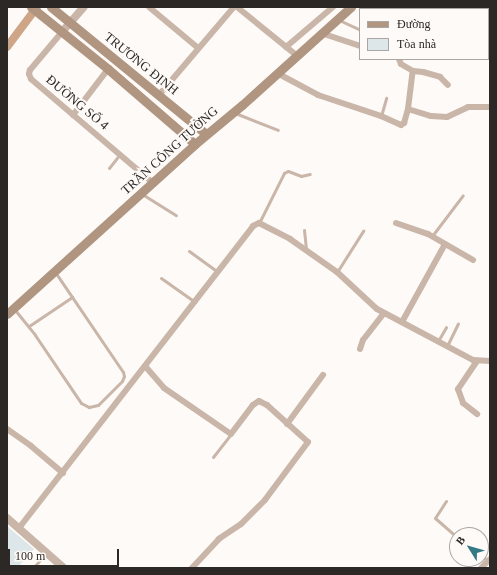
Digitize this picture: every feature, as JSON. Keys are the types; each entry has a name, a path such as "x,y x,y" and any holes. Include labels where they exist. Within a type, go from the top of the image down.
{"main road":[{"name":"TRƯƠNG ĐỊNH","path":"31,7 108,69 195,144"},
{"name":"TRƯƠNG ĐỊNH","path":"51,7 206,134"},
{"name":"TRẦN CÔNG TƯỜNG","path":"10,311 142,194 206,134 352,7"}],"street":[{"path":"62,32 84,7"},
{"path":"149,7 198,48"},
{"path":"158,96 198,48 236,7 296,55"},
{"path":"286,47 332,7"},
{"name":"ĐƯỜNG SỐ 4","path":"62,32 29,74 31,79 153,183"},
{"path":"321,33 359,46"},
{"path":"400,60 402,64 413,71 440,77 448,85"},
{"path":"73,114 108,69"},
{"path":"277,73 318,95 381,116 401,125 404,123 408,109 413,71"},
{"path":"408,109 431,116 450,116 468,108 490,107"},
{"path":"19,528 218,271 254,226 259,223 290,239 337,272 377,309 477,361 490,361"},
{"path":"396,223 432,236 473,260"},
{"path":"402,322 445,244"},
{"path":"360,349 363,340 384,313"},
{"path":"477,361 458,388 463,403 477,414"},
{"path":"145,366 164,388 231,434 253,405 259,401 267,405 306,439 307,444 265,500 241,524 226,534 192,568"},
{"path":"288,424 323,375"},
{"path":"7,429 26,442 63,473"},
{"path":"9,522 19,528 64,568"}],"lane":[{"path":"337,19 359,30"},
{"path":"381,116 386,98"},
{"path":"233,112 278,130"},
{"path":"109,168 120,154"},
{"path":"259,223 284,173 288,171 301,176 310,174"},
{"path":"142,194 176,215"},
{"path":"432,236 463,195"},
{"path":"304,230 306,250"},
{"path":"337,272 363,231"},
{"path":"190,251 218,271"},
{"path":"10,311 29,326 81,404 89,407 98,405 122,381 124,376 54,272"},
{"path":"161,278 195,302"},
{"path":"29,326 72,297"},
{"path":"447,346 458,323"},
{"path":"438,341 446,327"},
{"path":"213,457 231,434"},
{"path":"446,501 435,518 449,530"},
{"path":"33,568 46,553"}],"building":[{"path":"7,526 34,549 17,568 7,568"}],"waterway":[{"path":"7,47 37,7"}]}
